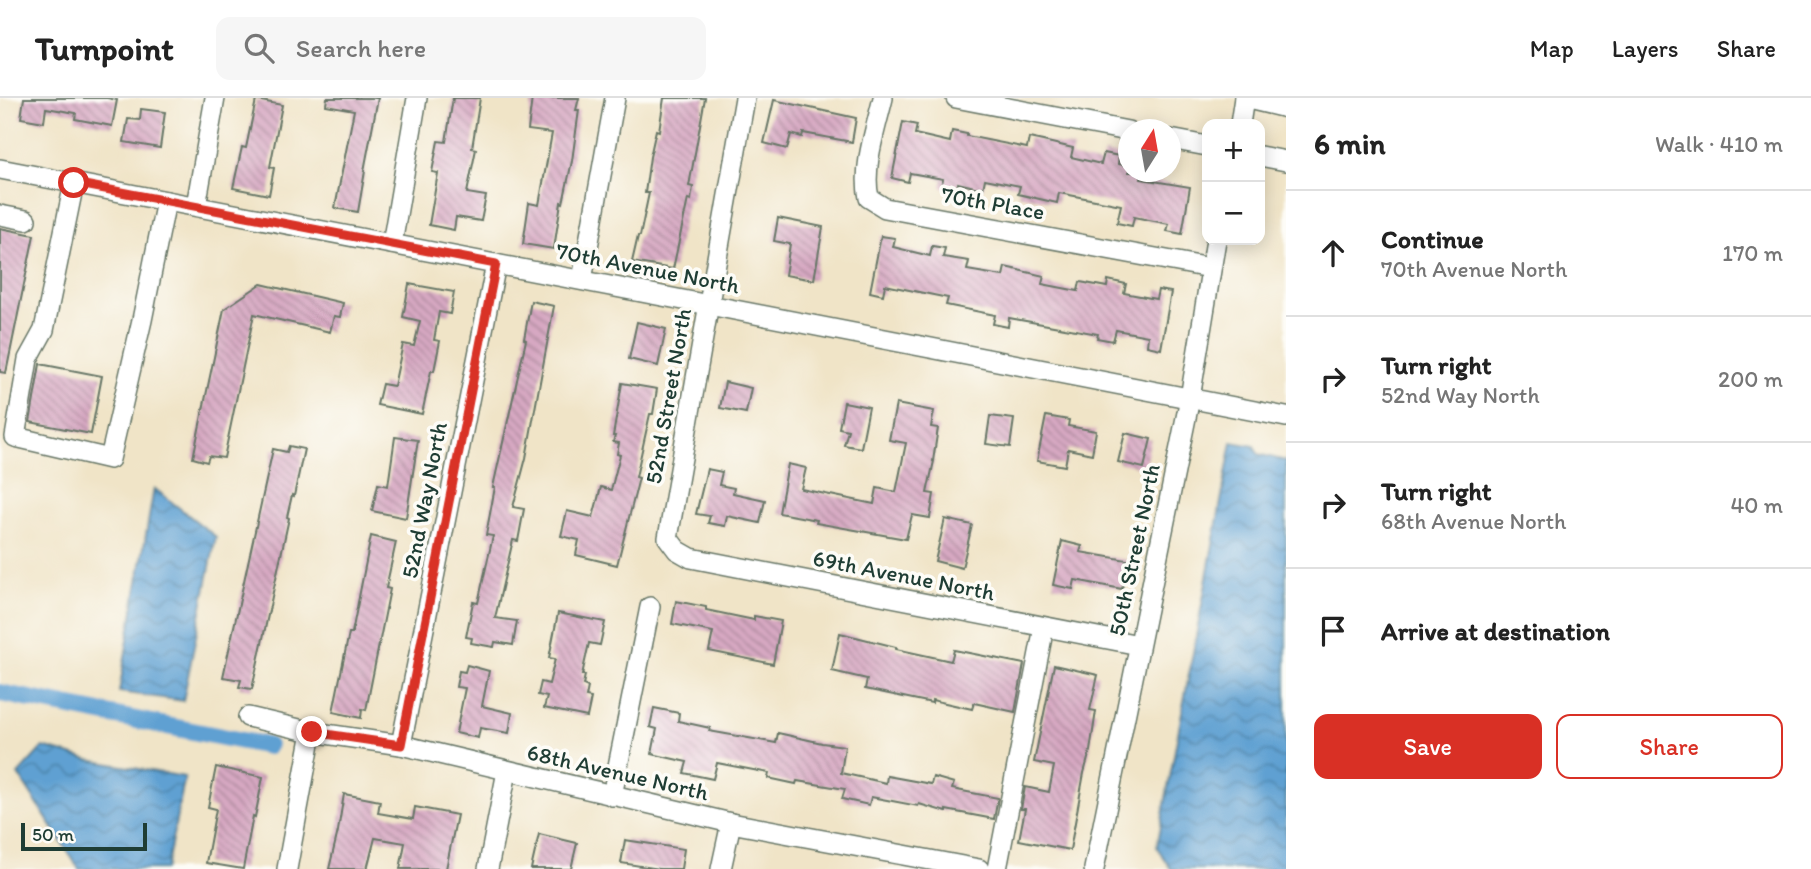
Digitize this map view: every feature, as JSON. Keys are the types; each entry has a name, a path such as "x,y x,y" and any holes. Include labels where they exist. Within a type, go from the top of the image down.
{"street":[{"path":"196,206 215,98"},
{"path":"392,244 417,98"},
{"path":"582,280 615,98"},
{"name":"52nd Street North","path":"668,538 745,98"},
{"name":"70th Place","path":"883,98 867,172 867,188 869,198 886,208 1210,268"},
{"path":"956,98 987,101 1118,129"},
{"path":"1241,119 1244,98 1286,108"},
{"path":"1181,141 1202,145"},
{"path":"1265,157 1286,161"},
{"name":"70th Avenue North","path":"0,169 1286,417"},
{"path":"74,183 44,330 27,359 15,437 110,459 166,201"},
{"path":"0,215 26,220"},
{"name":"50th Street North","path":"1094,869 1190,398 1215,245"},
{"name":"52nd Way North","path":"401,745 496,264"},
{"name":"69th Avenue North","path":"668,538 677,550 691,558 1139,645"},
{"path":"612,796 650,607"},
{"path":"997,869 1044,627"},
{"name":"68th Avenue North","path":"248,717 312,732 401,745 731,823 979,869"},
{"path":"287,869 312,732"},
{"path":"488,869 506,771"},
{"path":"722,869 731,823"}],"water":[{"path":"1232,442 1254,446 1258,454 1286,461 1286,869 1171,869 1157,847"},
{"path":"154,488 216,537 183,701 119,692"},
{"path":"43,747 89,760 185,777 166,869 79,869 18,774"}],"building":[{"path":"24,98 117,100 112,126 75,119 76,113 46,108 44,122 21,118"},
{"path":"327,98 378,98 358,212 335,208 354,110 326,105"},
{"path":"453,98 480,98 472,148 476,149 467,193 486,196 481,221 456,217 454,230 429,225 438,173 432,172 438,141 446,142"},
{"path":"532,98 579,98 572,161 563,203 561,202 554,249 523,244 529,203 539,205 552,133 528,130"},
{"path":"664,98 705,98 689,186 693,187 691,200 688,199 673,269 632,262 649,193 645,193 650,157 656,130 659,131"},
{"path":"256,100 282,105 270,167 274,168 269,195 233,188 242,147 246,148"},
{"path":"774,100 856,118 852,142 803,133 802,137 791,134 787,149 764,143"},
{"path":"141,109 165,112 160,148 124,142 128,119 140,120"},
{"path":"903,122 917,125 915,134 950,142 952,131 1027,148 1029,138 1043,141 1073,148 1071,157 1101,164 1104,153 1118,156 1118,182 1159,182 1190,187 1182,234 1167,231 1169,224 1134,217 1132,226 1117,223 1121,205 1059,193 1057,203 1018,194 1020,186 985,179 983,189 958,183 957,190 941,187 943,179 910,173 908,182 892,178"},
{"path":"778,218 823,227 814,280 785,275 790,244 774,241"},
{"path":"0,228 34,235 6,373 0,372"},
{"path":"881,236 895,238 893,247 930,256 932,246 945,248 943,257 969,261 967,270 1003,276 1005,267 1044,276 1042,284 1078,291 1080,282 1107,287 1108,280 1126,284 1124,293 1156,299 1158,290 1171,292 1161,349 1147,346 1148,336 1116,330 1113,341 1097,338 1098,334 1009,318 1008,327 993,324 995,315 946,305 948,298 885,285 883,295 870,292"},
{"path":"261,284 343,303 340,317 334,316 330,332 254,314 224,458 209,456 207,462 193,458 224,309"},
{"path":"409,284 454,292 450,314 439,312 434,340 440,341 422,414 377,405 382,384 394,386 403,344 414,346 420,321 403,317"},
{"path":"531,301 554,306 526,458 513,507 524,509 518,541 513,540 495,618 517,621 513,645 495,642 494,647 471,643 472,638 466,637 473,602 478,603 493,536 486,535 493,487 526,340 524,339"},
{"path":"637,322 666,329 658,366 629,359"},
{"path":"40,364 102,376 91,434 30,422"},
{"path":"725,382 751,388 746,413 720,408"},
{"path":"622,383 657,389 636,477 639,478 617,565 576,555 579,540 561,536 567,511 593,517 601,487 611,490 620,455 617,454 619,443 613,442 613,436"},
{"path":"844,402 869,407 861,448 844,445 848,430 839,428"},
{"path":"896,404 934,411 931,427 938,428 927,493 934,494 930,518 912,515 906,539 816,523 817,520 779,513 788,464 806,468 801,489 874,504 877,488 896,492 906,443 889,440"},
{"path":"990,416 1014,419 1010,447 986,444"},
{"path":"1046,416 1069,420 1068,426 1096,431 1092,454 1068,449 1065,466 1037,461"},
{"path":"1125,433 1151,439 1144,468 1118,462"},
{"path":"395,437 418,440 406,518 372,511 378,484 388,486"},
{"path":"289,446 304,449 287,517 289,518 252,689 239,687 241,680 223,677 273,449 287,452"},
{"path":"707,469 722,472 719,485 734,488 733,493 765,500 760,523 727,516 725,526 708,523 710,516 696,514"},
{"path":"945,519 972,525 962,568 935,561"},
{"path":"371,536 396,542 386,588 390,589 366,710 362,709 361,718 333,712"},
{"path":"1062,541 1082,546 1080,552 1127,560 1122,589 1075,580 1073,589 1053,585"},
{"path":"676,601 754,620 754,616 781,621 773,664 709,651 713,632 672,624"},
{"path":"558,613 605,622 600,645 589,643 582,675 585,675 583,685 588,687 586,697 591,698 587,717 544,708 547,697 538,695 541,682 549,684 555,659 549,658"},
{"path":"840,633 951,661 954,650 1024,664 1015,712 974,703 972,709 932,700 932,703 865,689 867,679 832,671"},
{"path":"467,665 489,671 482,706 512,713 509,733 480,728 478,738 456,733 465,688 456,687 459,671 465,672"},
{"path":"1054,665 1098,675 1090,710 1096,711 1090,751 1070,850 1019,840 1025,809 1021,809 1025,787 1049,792 1054,766 1034,762"},
{"path":"654,708 679,713 678,721 710,728 709,731 776,743 778,733 845,746 841,773 886,783 887,776 931,784 933,777 954,783 952,789 998,798 994,819 871,797 869,805 842,799 845,789 797,781 796,784 768,778 769,773 717,763 713,779 684,773 687,762 652,754 657,729 650,727"},
{"path":"216,767 263,777 243,869 206,863 216,809 208,807"},
{"path":"344,794 380,801 378,813 413,819 415,807 457,815 446,869 400,869 405,843 375,838 367,869 329,869"},
{"path":"539,834 577,843 571,869 531,869"},
{"path":"625,840 684,849 681,869 621,863"}],"waterway":[{"path":"0,693 268,746"}],"route":[{"path":"74,183 496,264 401,745 312,732"}]}
